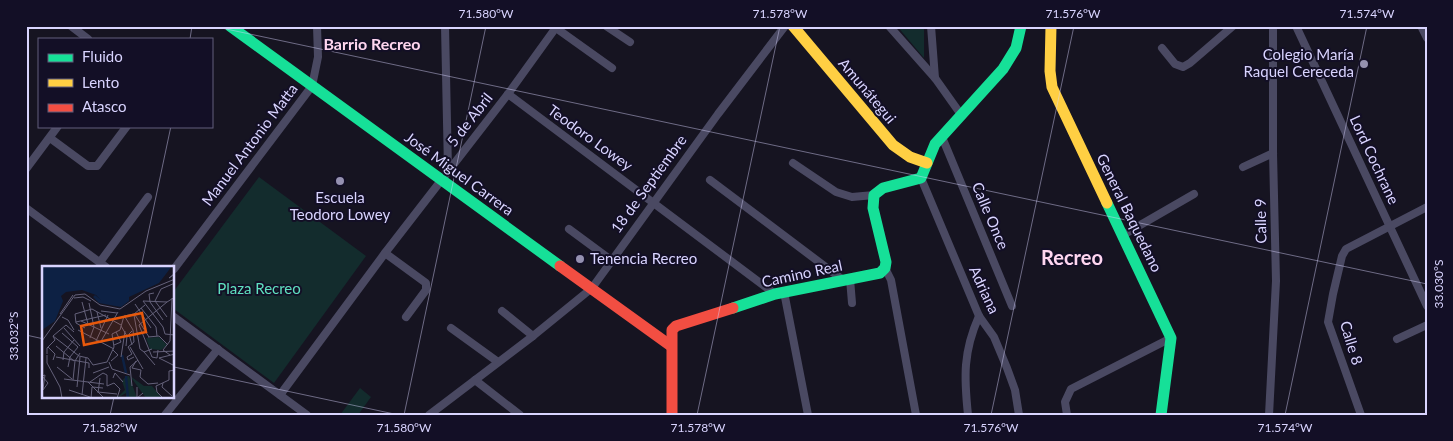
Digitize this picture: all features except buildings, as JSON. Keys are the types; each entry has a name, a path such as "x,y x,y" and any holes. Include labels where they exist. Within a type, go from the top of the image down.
{"street":[{"path":"70,26 87,38"},
{"name":"José Miguel Carrera","path":"230,26 671,346"},
{"name":"Manuel Antonio Matta","path":"175,268 312,86 318,57 317,26"},
{"path":"444,26 448,170"},
{"path":"606,26 630,42"},
{"name":"18 de Septiembre","path":"429,415 533,336 592,288 785,26"},
{"name":"Amunátegui","path":"793,26 893,145 910,157 927,163"},
{"path":"889,26 935,78 962,116"},
{"path":"931,26 935,78"},
{"path":"793,163 836,192 852,197 874,195 883,188 921,178 930,153 942,137 1003,69 1016,48 1022,26"},
{"name":"General Baquedano","path":"1051,26 1050,71 1052,87 1171,338"},
{"path":"1162,48 1175,64 1183,66 1190,63 1233,26"},
{"name":"Calle 9","path":"1269,415 1276,281 1273,26"},
{"name":"Lord Cochrane","path":"1296,26 1427,306"},
{"path":"1421,26 1427,38"},
{"path":"557,27 612,68"},
{"name":"5 de Abril","path":"280,395 385,253 508,94 557,27"},
{"name":"Teodoro Lowey","path":"508,94 779,293"},
{"path":"26,169 57,128"},
{"path":"50,138 88,166 93,167 97,166 126,128"},
{"name":"Calle Once","path":"942,137 1012,306"},
{"path":"1243,167 1273,153"},
{"name":"Adriana","path":"921,178 979,316 994,337 1007,368 1015,390 1019,415"},
{"path":"710,180 846,280 852,303"},
{"path":"1123,235 1194,194"},
{"path":"874,195 873,208 886,262 884,268 891,280 916,415"},
{"path":"26,208 103,265 148,197"},
{"path":"1390,226 1427,207"},
{"name":"Calle 8","path":"1361,415 1328,322 1342,256 1346,249 1390,226"},
{"path":"569,229 611,260"},
{"path":"385,253 426,283 426,290 406,317"},
{"name":"Camino Real","path":"672,415 671,336 672,330 676,326 779,293 880,273 884,268"},
{"path":"779,293 808,415"},
{"path":"502,311 533,336"},
{"path":"968,415 965,367 968,346 979,316"},
{"path":"175,318 307,415"},
{"path":"1397,338 1427,325"},
{"path":"451,328 498,362"},
{"path":"1067,415 1065,402 1071,389 1171,338"},
{"path":"1161,415 1171,338"},
{"path":"166,415 218,349"},
{"path":"474,380 520,415"}],"green space":[{"path":"897,26 924,26 924,58"},
{"name":"Plaza Recreo","path":"259,177 366,256 274,383 175,310 175,290"},
{"path":"360,388 371,397 358,415 340,415"}],"traffic: fast":[{"path":"230,26 560,266"},
{"path":"733,308 775,294 880,273 885,268 886,262 873,208 874,195 883,188 921,178 935,144 1003,69 1016,48 1021,26"},
{"path":"1107,203 1171,338 1161,415"}],"traffic: slow":[{"path":"793,26 893,145 910,157 927,163"},
{"path":"1051,26 1050,71 1052,87 1107,203"}],"traffic: jam":[{"path":"560,266 671,346"},
{"path":"672,415 672,330 676,326 733,308"}],"place":[{"name":"Colegio María Raquel Cereceda","path":"1364,64"},
{"name":"Escuela Teodoro Lowey","path":"340,181"},
{"name":"Tenencia Recreo","path":"580,259"}],"district":[{"name":"Barrio Recreo","path":"372,44"},
{"name":"Recreo","path":"1072,258"}]}
